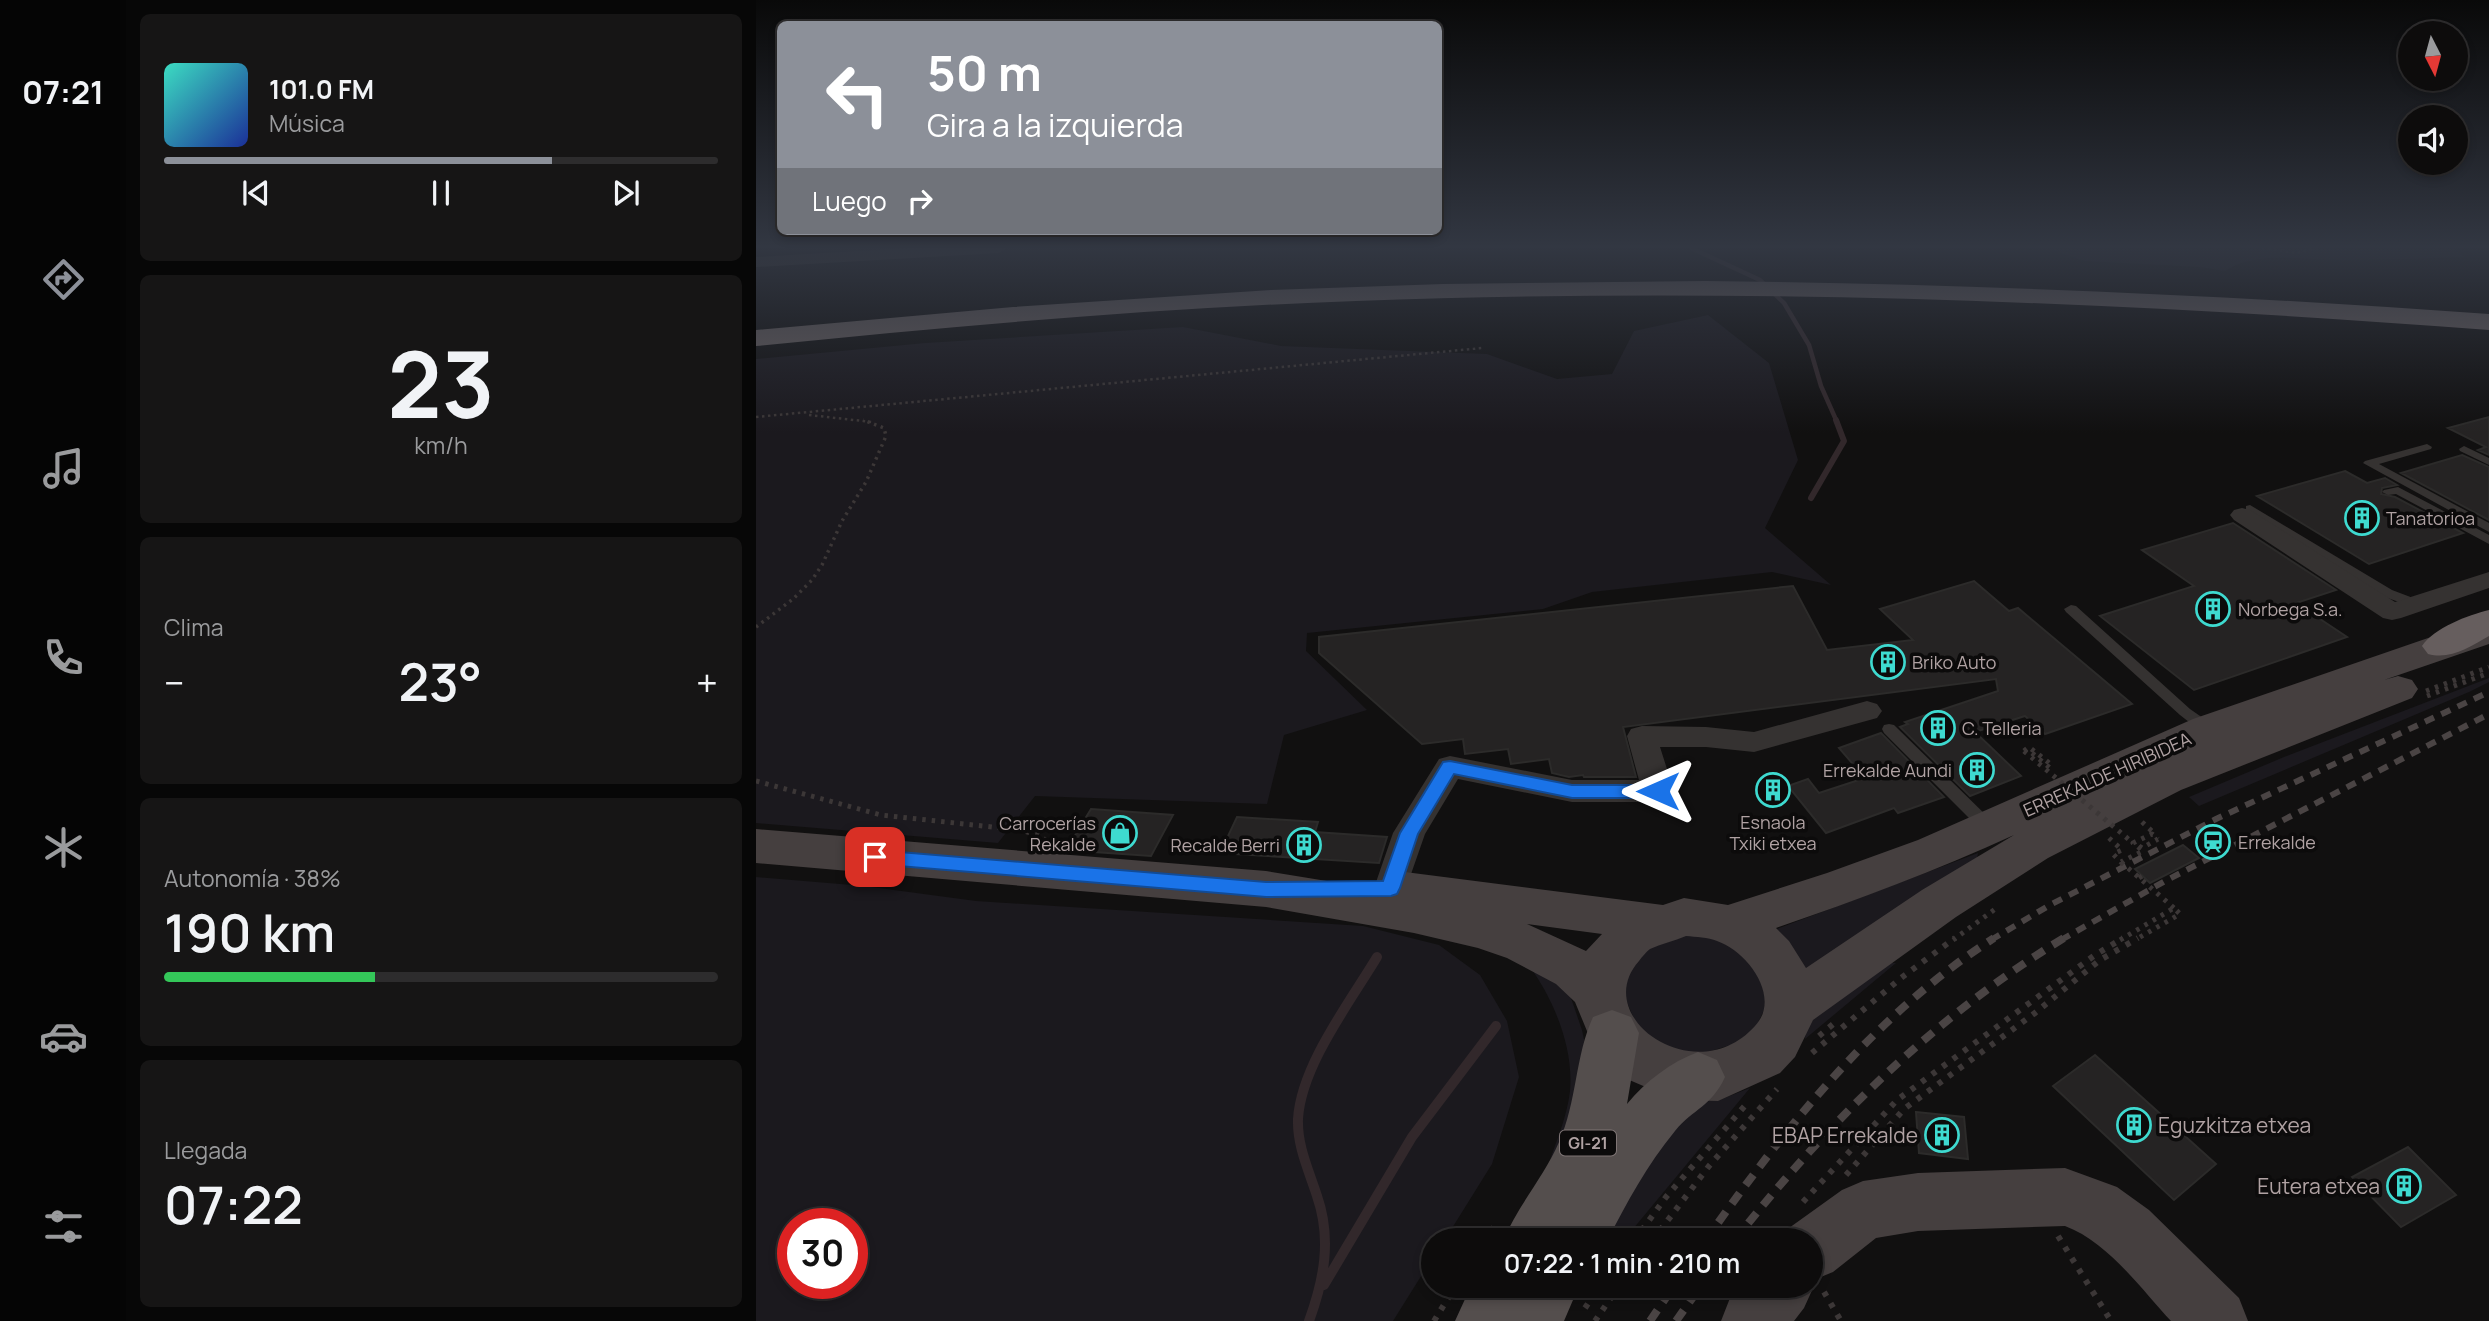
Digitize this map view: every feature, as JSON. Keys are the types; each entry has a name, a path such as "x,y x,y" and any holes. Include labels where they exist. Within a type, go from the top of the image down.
{"highway":[{"path":"756,338 1110,310"},
{"path":"756,348 970,329 1288,310"},
{"path":"2105,310 2489,335"},
{"path":"2311,310 2489,322"},
{"path":"2441,646 2489,621"}],"main road":[{"name":"ERREKALDE HIRIBIDEA","path":"1728,924 1842,887 1988,827 2208,729 2441,646 2489,633"},
{"name":"ERREKALDE HIRIBIDEA","path":"1795,1030 1893,936 2002,889 2032,846 2111,805 2265,739 2489,655"},
{"path":"756,846 1266,890 1414,914 1481,929 1525,944 1562,962 1606,1013 1624,1049 1645,1064 1671,1074 1698,1077 1725,1074 1750,1064 1770,1049 1783,1030 1795,1030 1788,987 1780,966 1763,944 1740,929 1713,919 1684,917 1656,922 1632,934 1613,952 1602,975 1606,1013"},
{"path":"1266,890 1391,888 1656,922"},
{"name":"GI-21","path":"1542,1228 1583,1159 1597,1117 1606,1013"},
{"name":"GI-21","path":"1581,1228 1619,1158 1657,1110 1698,1077"},
{"path":"1823,1241 1863,1211 1918,1202 2066,1197 2096,1208 2127,1231 2216,1321"},
{"path":"1487,1321 1500,1298"},
{"path":"1753,1321 1771,1298"}],"street":[{"path":"2246,512 2392,612 2489,580"},
{"path":"1391,888 1409,833 1450,767 1572,791 1658,791 1642,736 1706,737 1754,742 1878,720"}],"lane":[{"path":"2427,447 2369,463 2489,527"},
{"path":"2464,449 2489,462"},
{"path":"2388,492 2398,490 2489,540"},
{"path":"2071,609 2185,712 2208,729"},
{"path":"1878,720 1988,827"}],"path":[{"path":"756,417 1482,348"},
{"path":"756,627 812,580 866,482 886,436 884,428 873,422 846,417 784,415"},
{"path":"2414,696 2489,667"},
{"path":"2029,747 2054,766 2050,768 2027,752 2029,747"},
{"path":"2027,752 2143,851 2121,862"},
{"path":"756,781 881,815 1029,832 1056,848 1066,874"},
{"path":"1844,1177 1904,1109 2035,1013 2100,960 2180,914 2113,854 2122,850 2101,832 2120,818"},
{"path":"2133,843 2143,839 2152,834 2158,839 2142,848 2135,842 2154,833"},
{"path":"1795,1030 1840,1023 1901,978 2002,889"},
{"path":"1804,1060 1840,1023 2002,889"},
{"path":"1820,1228 1897,1100 2095,955 2174,908"},
{"path":"1662,1228 1709,1167 1786,1079"},
{"path":"1643,1228 1666,1197 1755,1094"},
{"path":"2050,1223 2111,1321"},
{"path":"1823,1291 1842,1321"},
{"path":"1434,1321 1448,1298"},
{"path":"1553,1307 1574,1298"},
{"path":"1594,1321 1610,1298"}],"shaded area":[{"path":"1708,315 1769,363 1798,460 1765,528 1831,585 1772,572 1592,592 1543,609 1307,633 1306,651 1367,710 1284,735 1267,804 1035,796 998,843 756,823 756,359 925,343 1183,327 1281,346 1487,354 1557,379 1612,374 1634,331"},
{"path":"2489,678 2489,682 2469,692 2199,806 2189,797 2284,757"},
{"path":"1978,853 1975,869 1808,971 1777,929"},
{"path":"756,877 864,886 976,901 1363,926 1439,945 1480,975 1507,1021 1519,1077 1492,1164 1452,1228 1421,1228 1421,1276 1393,1321 756,1321"},
{"path":"1708,932 1747,953 1766,988 1765,1008 1756,1027 1741,1042 1694,1056 1643,1040 1617,979 1642,943"},
{"path":"1880,963 1896,963 1805,1039 1807,1020"},
{"path":"1528,964 1546,972 1570,995 1582,1030 1591,1073 1547,1169 1570,1091 1569,1057 1560,1024 1546,992"},
{"path":"1750,1088 1634,1228 1604,1228 1686,1102 1719,1100"}],"building":[{"path":"2489,417 2489,455 2478,450 2486,447 2448,428"},
{"path":"2462,455 2489,467 2489,520 2401,473"},
{"name":"Tanatorioa","path":"2345,471 2367,483 2385,478 2397,485 2382,488 2381,494 2395,497 2463,533 2369,564 2257,496"},
{"name":"Norbega S.a.","path":"2233,523 2336,590 2296,603 2347,637 2194,690 2100,616 2194,586 2142,550"},
{"path":"1974,581 2009,611 2018,608 2132,704 2045,734 2025,716 1975,732 2021,776 1970,796 1900,727 1908,724 1905,722 1998,691 1996,679 1623,727 1636,777 1569,777 1552,773 1549,759 1511,764 1508,749 1465,754 1463,739 1422,744 1319,653 1319,637 1793,586 1827,650 1913,640 1880,609"},
{"path":"1881,733 1944,797 1898,813 1894,808 1826,833 1788,786 1808,779 1819,793 1865,778 1839,748"},
{"name":"Carrocerías Rekalde","path":"1091,809 1173,815 1151,856 1066,850"},
{"name":"Recalde Berri","path":"1237,817 1318,822 1315,832 1387,837 1379,863 1220,853"},
{"path":"2183,845 2199,858 2150,883 2135,869"},
{"name":"Eguzkitza etxea","path":"2095,1055 2216,1164 2174,1200 2053,1086"},
{"name":"EBAP Errekalde","path":"1916,1112 1964,1117 1968,1159 1919,1153"},
{"name":"Eutera etxea","path":"2408,1147 2456,1195 2401,1227 2352,1177"}],"waterway":[{"path":"1788,310 1809,345 1821,386 1837,422"},
{"path":"1811,498 1844,441 1836,420"},
{"path":"1309,1321 1319,1290 1325,1244 1322,1212 1299,1139 1301,1099 1328,1035 1377,957"},
{"path":"1324,1285 1412,1137 1496,1026"}],"railway":[{"path":"1992,940 2050,905 2216,819 2489,692"},
{"path":"2061,940 2165,881 2489,714"},
{"path":"1745,1228 1807,1155 1886,1074 1971,1002 2064,938"},
{"path":"1714,1228 1800,1115 1871,1038 1950,968 1992,940"},
{"path":"1650,1321 1666,1298"},
{"path":"1676,1321 1692,1298"}],"place":[{"name":"Tanatorioa","path":"2362,518"},
{"name":"Norbega S.a.","path":"2213,609"},
{"name":"Briko Auto","path":"1888,662"},
{"name":"C. Telleria","path":"1938,728"},
{"name":"Errekalde Aundi","path":"1977,770"},
{"name":"Esnaola Txiki etxea","path":"1773,790"},
{"name":"Carrocerías Rekalde","path":"1120,833"},
{"name":"Errekalde","path":"2213,842"},
{"name":"Recalde Berri","path":"1304,845"},
{"name":"Eguzkitza etxea","path":"2134,1125"},
{"name":"EBAP Errekalde","path":"1942,1135"},
{"name":"Eutera etxea","path":"2404,1186"}],"route":[{"path":"875,857 1266,890 1391,888 1409,833 1450,767 1572,791 1658,791"}]}
